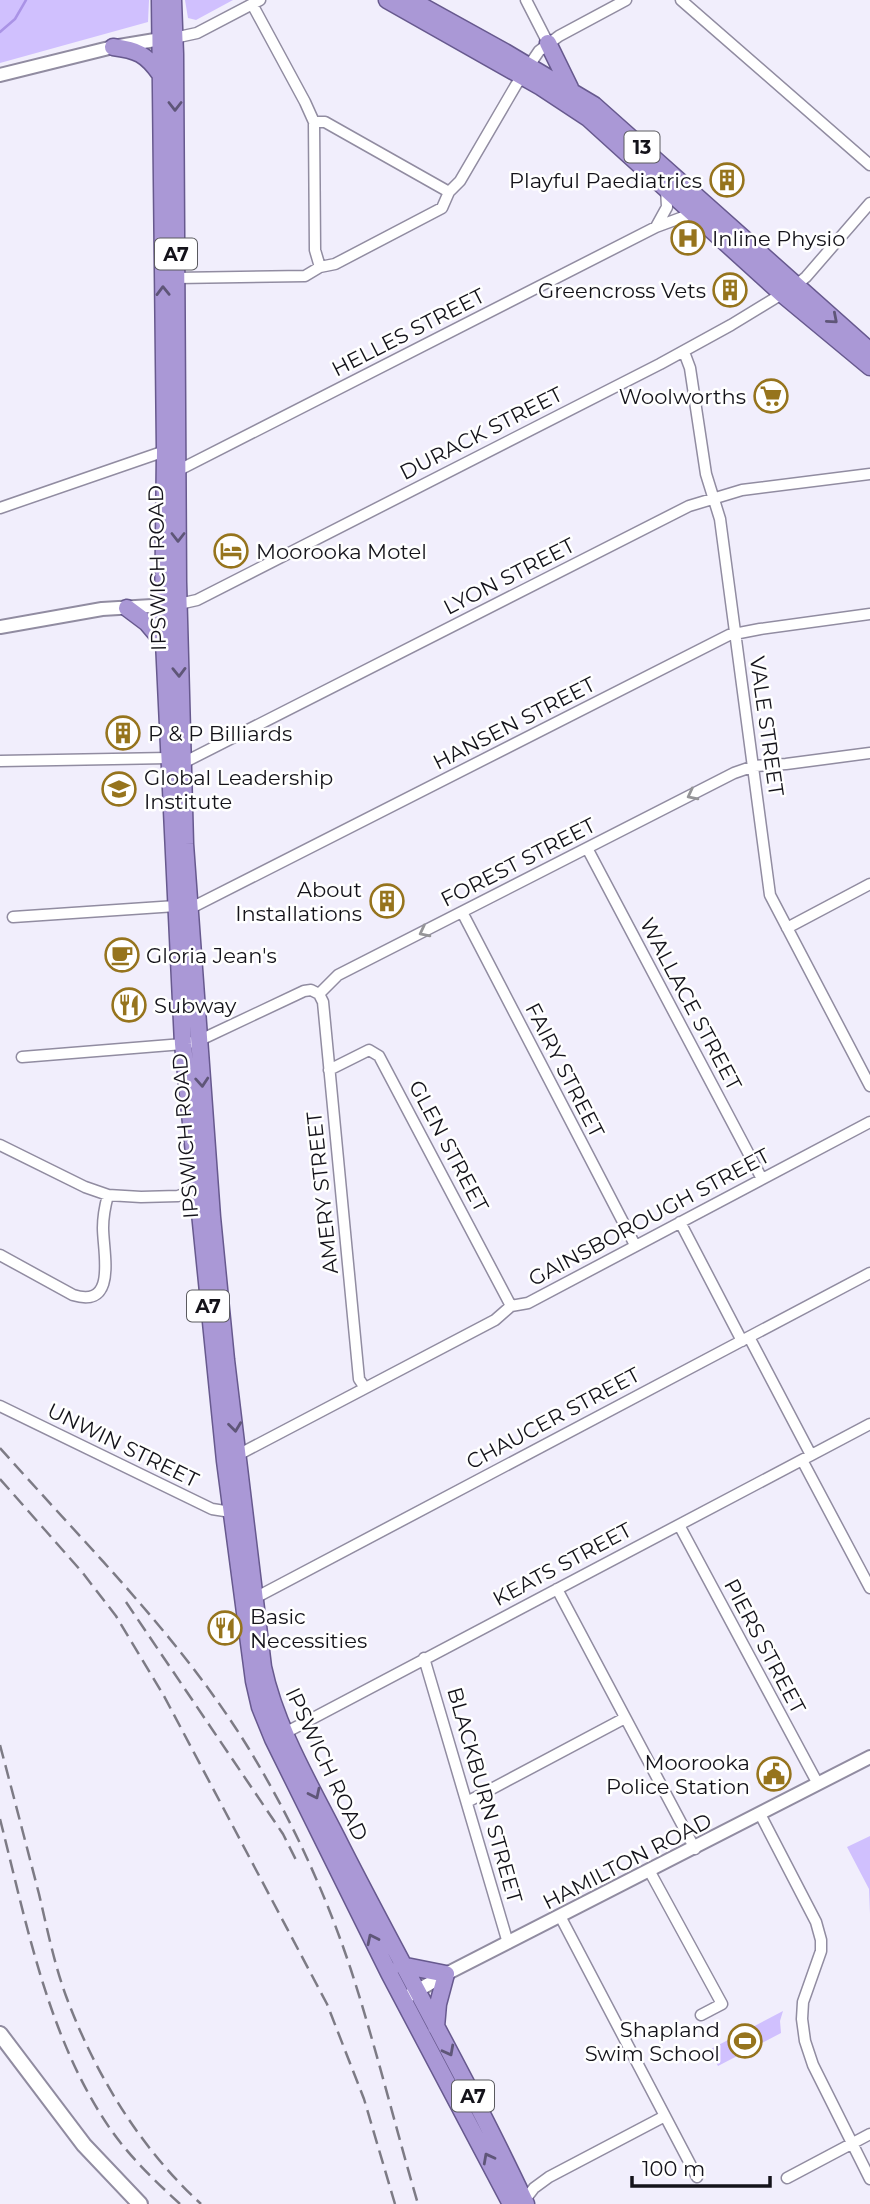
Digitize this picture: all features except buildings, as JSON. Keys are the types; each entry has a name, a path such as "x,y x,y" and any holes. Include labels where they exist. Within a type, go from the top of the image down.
{"highway":[{"name":"IPSWICH ROAD","path":"160,0 166,38 176,278 177,471 171,605 164,643 175,761"},
{"name":"IPSWICH ROAD","path":"173,0 160,74 165,451 175,761 197,1189 232,1458 267,1682 279,1736 409,1996 521,2203"},
{"name":"13","path":"387,0 594,104 870,367"},
{"name":"13","path":"412,0 525,71 588,118 694,213 870,351"},
{"path":"548,43 570,90"},
{"path":"113,47 135,50 160,74"},
{"path":"127,608 147,623 164,643"},
{"name":"IPSWICH ROAD","path":"191,1042 212,1217 232,1458 231,1512 254,1681 260,1707 279,1736 401,1965 409,1996 436,2028 487,2121 521,2203"},
{"path":"401,1965 446,1974 438,2004 436,2028"}],"main road":[{"path":"0,2034 77,2138 141,2204"}],"street":[{"path":"526,0 548,43"},
{"path":"176,278 302,277 320,267 335,264 434,213 445,205 449,192 466,171 525,71 548,43 626,0"},
{"path":"681,0 870,165"},
{"path":"0,75 113,47 197,33 256,2 314,122 315,250 320,267"},
{"path":"314,122 325,121 449,192"},
{"path":"656,227 667,207 666,187"},
{"name":"DURACK STREET","path":"171,605 197,600 684,352 789,290 806,277 870,203"},
{"name":"HELLES STREET","path":"177,471 656,227 694,213"},
{"name":"VALE STREET","path":"684,352 692,377 708,480 720,519 768,889 870,1086"},
{"path":"0,508 165,451"},
{"name":"LYON STREET","path":"175,761 689,506 742,490 870,474"},
{"path":"0,627 102,609 171,605"},
{"name":"HANSEN STREET","path":"182,908 735,633 870,614"},
{"name":"FOREST STREET","path":"319,994 338,975 734,773 754,766 870,753"},
{"path":"0,761 175,761"},
{"name":"WALLACE STREET","path":"587,848 762,1179"},
{"path":"787,928 870,884"},
{"path":"13,917 182,908"},
{"name":"FAIRY STREET","path":"462,912 635,1245"},
{"path":"22,1057 191,1042 304,991 311,990 319,994"},
{"name":"AMERY STREET","path":"319,994 323,1002 359,1379 365,1388"},
{"name":"GLEN STREET","path":"329,1070 369,1050 379,1056 511,1306"},
{"name":"GAINSBOROUGH STREET","path":"232,1458 495,1320 511,1306 528,1303 870,1122"},
{"path":"0,1145 85,1187 108,1195 178,1195 197,1189"},
{"path":"0,1255 73,1294 84,1298 93,1296 101,1290 105,1280 103,1228 108,1195"},
{"path":"680,1222 746,1339 870,1588"},
{"name":"CHAUCER STREET","path":"255,1598 870,1273"},
{"name":"UNWIN STREET","path":"0,1406 212,1509 231,1512"},
{"name":"KEATS STREET","path":"279,1736 870,1424"},
{"name":"PIERS STREET","path":"679,1525 818,1784"},
{"path":"556,1589 695,1849"},
{"name":"BLACKBURN STREET","path":"424,1658 508,1943"},
{"path":"467,1802 625,1718"},
{"name":"HAMILTON ROAD","path":"409,1996 446,1974 695,1849 870,1757"},
{"path":"760,1814 816,1922 821,1951 803,2003 805,2041 813,2065 870,2179"},
{"path":"650,1872 722,2004 701,2015"},
{"path":"560,1916 697,2178"},
{"path":"521,2203 534,2188 549,2177 665,2116"},
{"path":"788,2178 870,2134"}],"shaded area":[{"path":"0,0 149,0 148,22 0,63"},
{"path":"185,0 233,0 196,20 188,18"},
{"path":"870,1836 870,1914 869,1889 847,1847"},
{"name":"Shapland Swim School","path":"783,2011 781,2033 718,2066 709,2050"}],"waterway":[{"path":"0,32 15,19 26,0"}],"railway":[{"path":"0,1448 131,1593 193,1669 249,1749 279,1802 306,1857 351,1970 418,2204"},
{"path":"0,1479 82,1572 116,1616 164,1696 327,2004 364,2099 395,2204"},
{"path":"126,1602 283,1834 297,1862"},
{"path":"0,1745 54,1958 78,2025 105,2081 139,2134 158,2159 201,2204"},
{"path":"0,1819 30,1940 55,2020 71,2058 89,2095 118,2140 180,2204"}],"place":[{"name":"Playful Paediatrics","path":"727,180"},
{"name":"Inline Physio","path":"688,238"},
{"name":"Greencross Vets","path":"730,290"},
{"name":"Woolworths","path":"771,396"},
{"name":"Moorooka Motel","path":"231,551"},
{"name":"P & P Billiards","path":"123,733"},
{"name":"Global Leadership Institute","path":"119,789"},
{"name":"About Installations","path":"387,901"},
{"name":"Gloria Jean's","path":"122,955"},
{"name":"Subway","path":"129,1005"},
{"name":"Basic Necessities","path":"225,1628"},
{"name":"Moorooka Police Station","path":"774,1774"},
{"name":"Shapland Swim School","path":"745,2041"}]}
